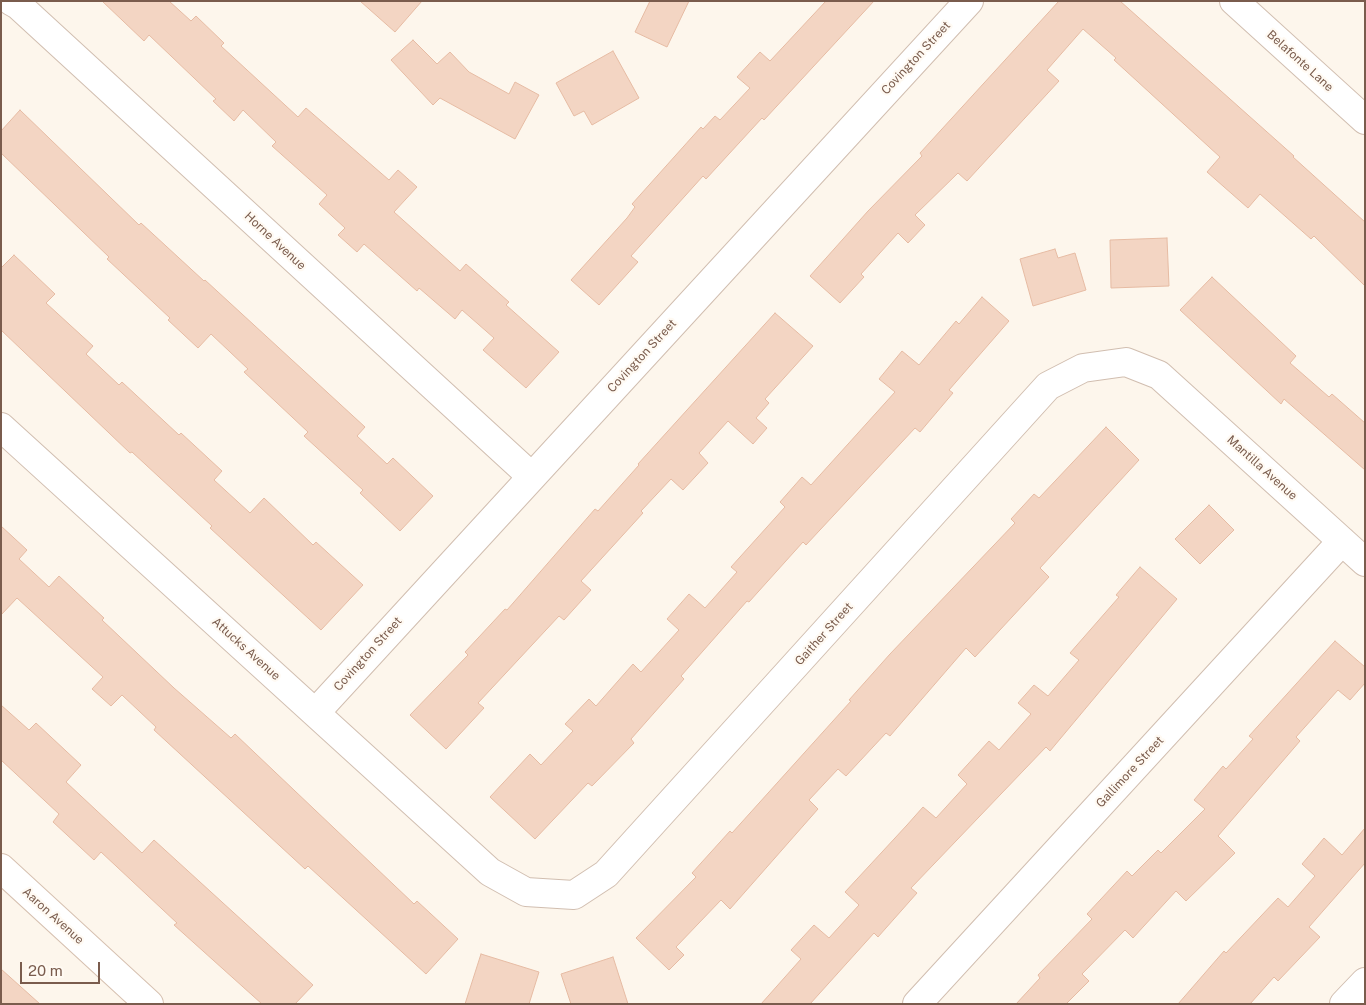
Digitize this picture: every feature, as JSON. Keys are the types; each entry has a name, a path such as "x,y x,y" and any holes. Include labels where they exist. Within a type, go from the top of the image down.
{"street":[{"name":"Covington Street","path":"316,712 969,1"},
{"name":"Belafonte Lane","path":"1234,1 1365,120"},
{"name":"Horne Avenue","path":"15,3 531,476"},
{"name":"Gaither Street","path":"490,872 526,892 574,895 606,874 1048,386 1083,368 1126,362 1159,375"},
{"name":"Mantilla Avenue","path":"1159,375 1365,562"},
{"name":"Attucks Avenue","path":"1,428 490,872"},
{"name":"Gallimore Street","path":"917,1004 1342,541"},
{"name":"Aaron Avenue","path":"1,868 149,1004"},
{"path":"1344,1004 1365,982"}],"building":[{"path":"102,1 169,1 191,21 196,16 224,43 221,46 298,117 306,108 389,180 398,170 417,187 394,212 460,271 466,264 509,302 506,305 559,352 526,388 483,350 494,338 462,310 455,319 419,288 417,291 364,244 357,252 338,235 345,228 319,204 327,195 272,146 276,142 243,110 234,121 213,101 216,99 149,35 144,41"},
{"path":"360,1 422,1 395,32"},
{"path":"650,1 689,1 667,47 635,32"},
{"path":"826,1 874,1 764,120 762,118 706,179 703,176 631,256 638,262 599,305 571,280 627,218 635,207 632,204 701,127 703,129 715,116 720,120 750,88 737,77 760,52 770,61"},
{"path":"1059,1 1120,1 1365,222 1365,286 1314,236 1311,239 1260,194 1248,208 1207,172 1220,157 1083,29 1047,70 1059,81 967,181 958,173 915,215 925,225 908,243 898,233 861,274 864,277 840,303 810,276 868,211 922,156 920,153"},
{"path":"413,40 437,64 450,52 469,72 509,94 515,82 539,95 515,139 440,98 433,105 391,60"},
{"path":"613,51 639,98 592,125 584,111 574,116 556,83"},
{"path":"20,110 139,225 141,223 205,280 365,427 357,436 387,464 393,458 433,496 400,531 360,493 363,490 304,436 308,432 244,372 248,369 211,334 198,348 168,320 170,318 107,259 109,257 1,153 1,131"},
{"path":"1167,238 1169,286 1111,288 1110,240"},
{"path":"1055,249 1058,258 1075,253 1086,290 1033,306 1020,259"},
{"path":"14,255 55,294 46,303 93,346 86,354 119,385 122,382 179,435 181,433 222,471 214,480 250,513 264,498 313,545 316,542 363,585 321,630 210,528 212,526 132,452 130,453 1,330 1,268"},
{"path":"1212,277 1296,356 1290,363 1329,397 1332,394 1365,423 1365,470 1284,399 1281,404 1180,310"},
{"path":"982,297 1009,321 949,390 953,393 920,432 915,428 806,545 803,542 749,602 747,601 681,676 684,679 631,739 634,743 592,786 588,783 535,839 490,797 530,754 541,765 573,731 565,724 589,699 596,706 633,664 641,672 679,630 667,619 689,594 705,608 737,572 731,567 785,507 780,502 802,477 811,485 895,392 879,379 902,351 919,365 956,321 959,324"},
{"path":"775,313 813,346 765,399 769,403 756,418 767,428 753,444 728,421 699,453 708,463 683,490 671,479 641,511 643,513 581,581 591,590 564,620 559,616 478,703 484,708 446,749 410,715 468,655 465,652 505,609 507,610 595,509 598,511 638,464"},
{"path":"1106,427 1139,460 1040,568 1049,577 975,657 966,648 890,736 886,733 846,776 838,769 809,800 818,809 730,909 721,900 676,947 684,955 669,970 636,938 696,877 692,873 730,831 732,833 851,701 849,700 890,654 1015,523 1011,519 1034,494 1039,498"},
{"path":"1209,505 1234,530 1200,564 1175,539"},
{"path":"1,526 27,550 19,559 49,587 59,576 104,618 102,620 174,688 231,738 235,734 414,904 417,901 458,939 426,974 308,866 305,869 154,730 156,727 122,695 111,706 92,689 103,677 17,598 1,615"},
{"path":"1140,567 1177,599 1050,751 1046,747 911,888 917,893 878,937 874,933 810,1004 761,1004 801,959 791,950 814,925 829,938 859,905 845,892 923,807 936,818 967,784 958,775 989,741 999,750 1031,714 1018,703 1034,685 1048,696 1079,660 1070,653 1119,597 1116,595"},
{"path":"1335,641 1365,667 1365,683 1350,700 1338,690 1296,737 1300,741 1218,836 1235,853 1186,901 1176,891 1133,938 1125,930 1082,974 1089,981 1066,1004 1016,1004 1040,978 1038,975 1092,919 1087,914 1127,871 1132,876 1158,850 1161,853 1205,809 1194,800 1223,766 1226,769 1253,739 1249,736"},
{"path":"1,705 29,730 36,723 81,765 66,782 142,853 154,840 313,985 295,1004 262,1004 174,925 177,923 101,852 94,860 53,822 59,814 1,760"},
{"path":"1365,828 1365,863 1309,927 1320,937 1278,981 1274,977 1250,1004 1178,1004 1224,951 1226,953 1278,898 1288,907 1315,876 1302,864 1324,838 1342,855"},
{"path":"481,954 539,972 529,1004 465,1004"},
{"path":"613,957 628,1004 571,1004 561,974"},
{"path":"1,969 40,1004 1,1004"}]}
